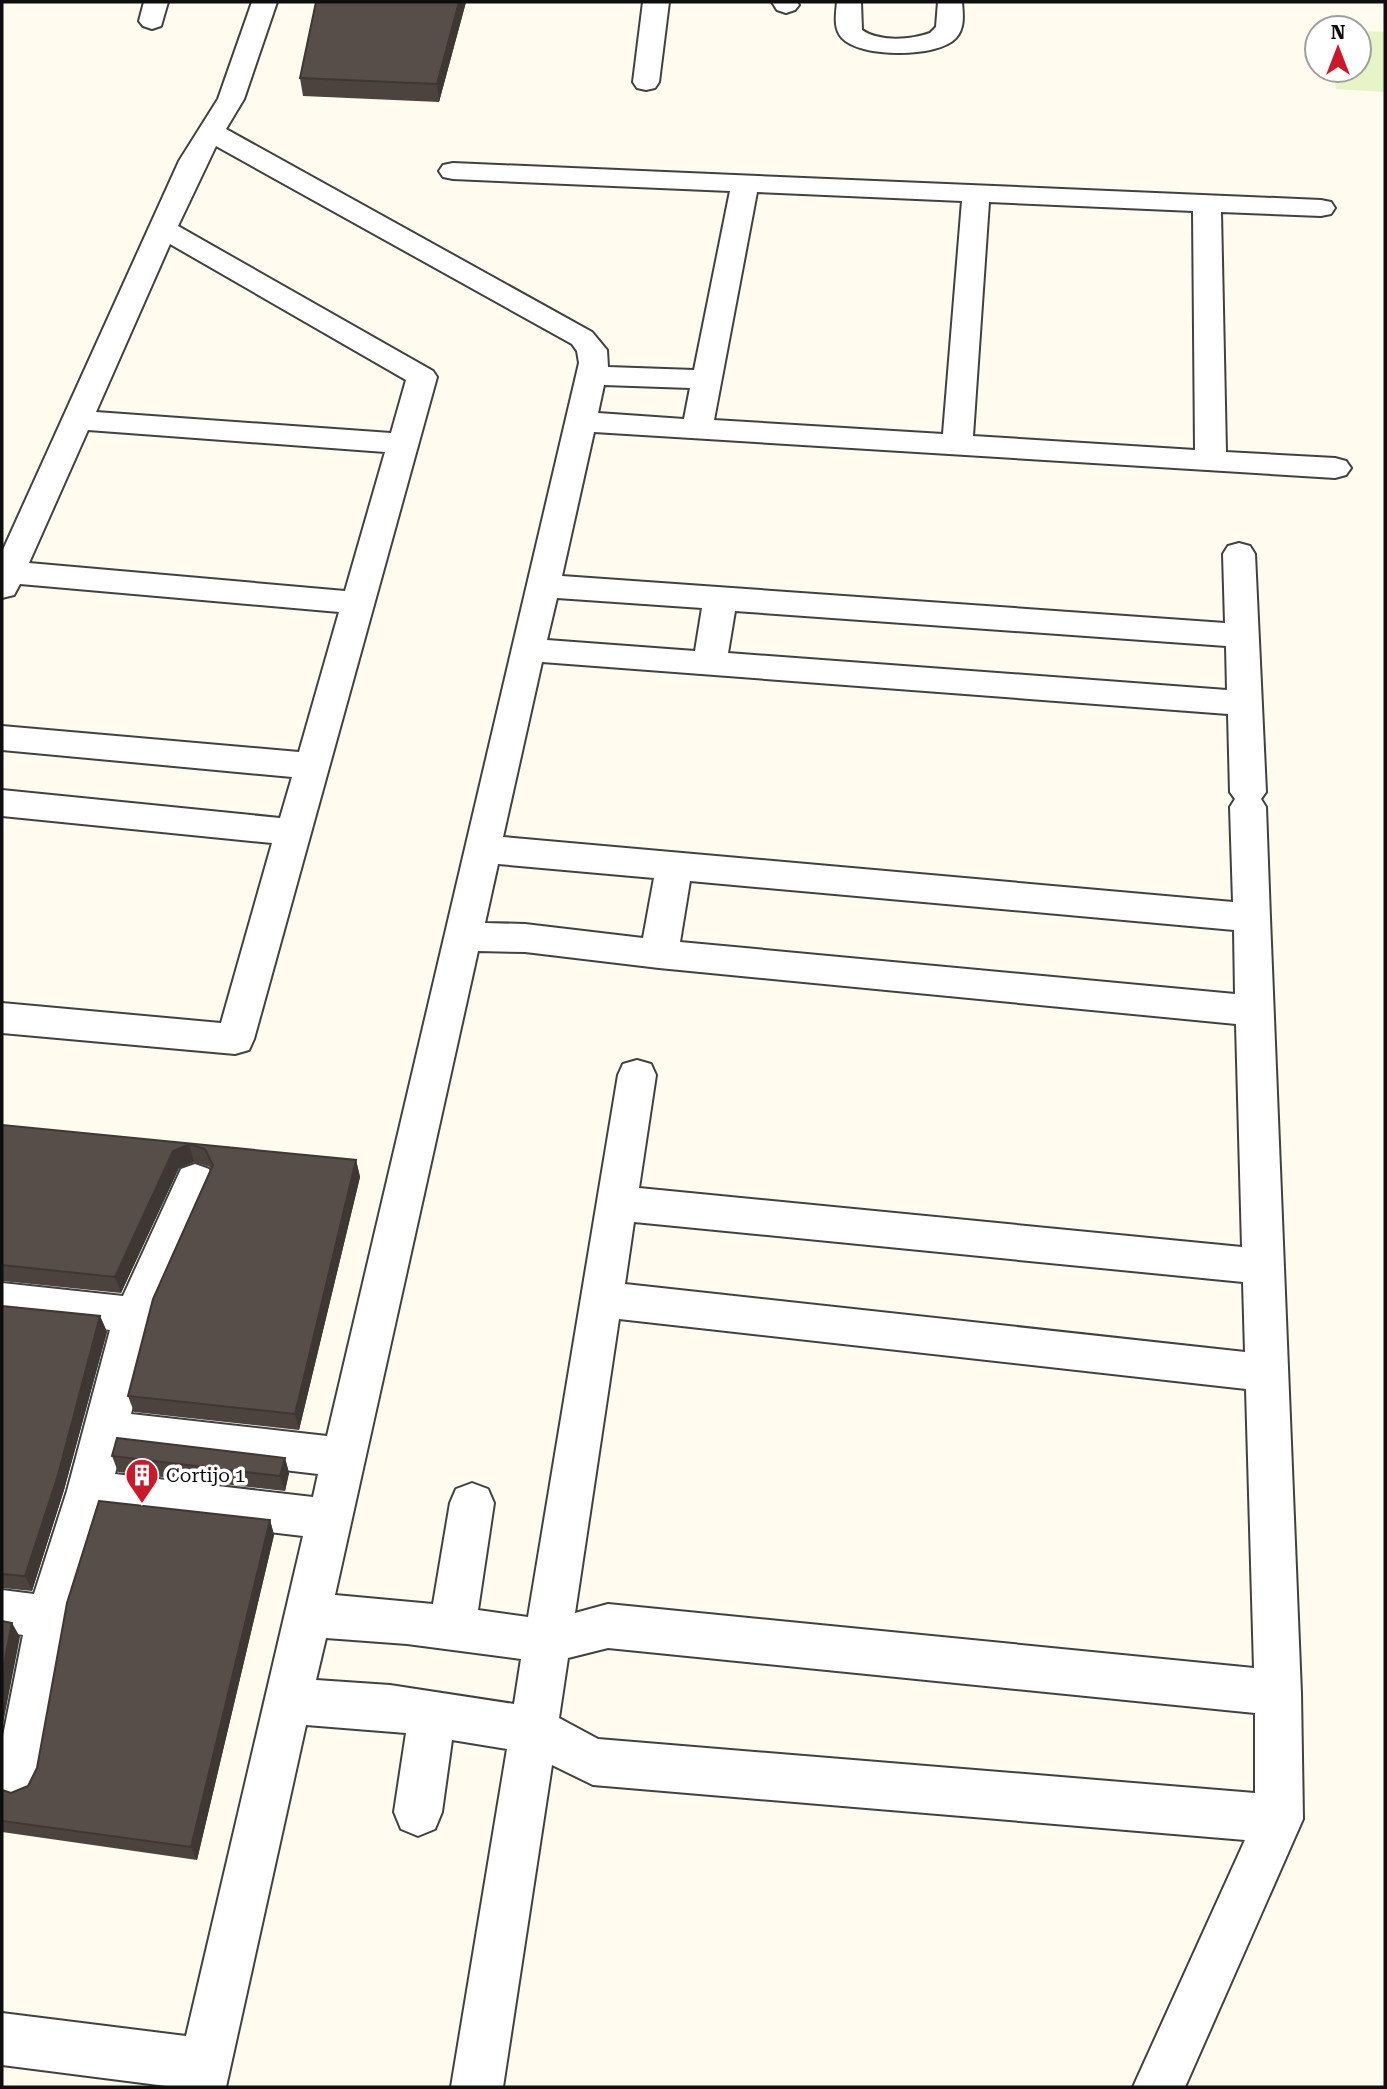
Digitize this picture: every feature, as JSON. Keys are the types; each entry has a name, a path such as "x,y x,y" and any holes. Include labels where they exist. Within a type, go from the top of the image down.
{"street":[{"path":"264,2 231,99 209,131 162,228 5,580 358,604"},
{"path":"646,82 656,2"},
{"path":"849,2 849,30 854,37 878,44 912,45 935,42 945,35 950,23 950,2"},
{"path":"209,131 208,99 216,67"},
{"path":"2,2039 202,2076 545,586 591,375 592,349 582,338 209,131"},
{"path":"453,171 1321,208"},
{"path":"697,429 745,184"},
{"path":"957,446 976,194"},
{"path":"1207,204 1211,462"},
{"path":"2,1018 235,1039 422,377 162,228"},
{"path":"591,375 707,380"},
{"path":"76,420 403,444"},
{"path":"582,422 1335,468"},
{"path":"1159,2087 1279,1819 1278,1693 1239,554"},
{"path":"545,586 1242,636"},
{"path":"710,663 720,598"},
{"path":"530,650 1245,703"},
{"path":"2,738 312,766"},
{"path":"2,803 294,832"},
{"path":"484,849 1252,918"},
{"path":"659,954 674,865"},
{"path":"464,936 526,938 659,954 1255,1011"},
{"path":"477,2087 638,1075"},
{"path":"18,1780 49,1617 89,1491 135,1315 195,1181"},
{"path":"617,1203 1264,1267"},
{"path":"602,1299 1267,1373"},
{"path":"2,1301 135,1315"},
{"path":"105,1430 345,1458"},
{"path":"89,1491 330,1519"},
{"path":"452,1628 472,1503"},
{"path":"2,1611 49,1617"},
{"path":"308,1615 452,1628 548,1641 608,1626 1278,1693"},
{"path":"288,1701 390,1708 534,1730 593,1762 1279,1819"},
{"path":"418,1812 432,1715"}],"green space":[{"path":"1373,32 1385,32 1385,92 1336,89 1335,84 1373,84"}],"building":[{"path":"316,2 459,2 437,84 300,78"},
{"path":"2,1125 356,1160 295,1414 128,1396 153,1299 213,1165 205,1149 189,1144 173,1151 115,1277 2,1265"},
{"path":"2,1306 100,1316 58,1475 25,1576 2,1574"},
{"path":"117,1438 285,1458 280,1476 112,1456"},
{"path":"99,1501 270,1520 191,1847 2,1821 2,1790 11,1793 28,1786 37,1768 67,1603"},
{"path":"2,1621 12,1623 2,1674"}],"place":[{"name":"Cortijo 1","path":"142,1505"}]}
